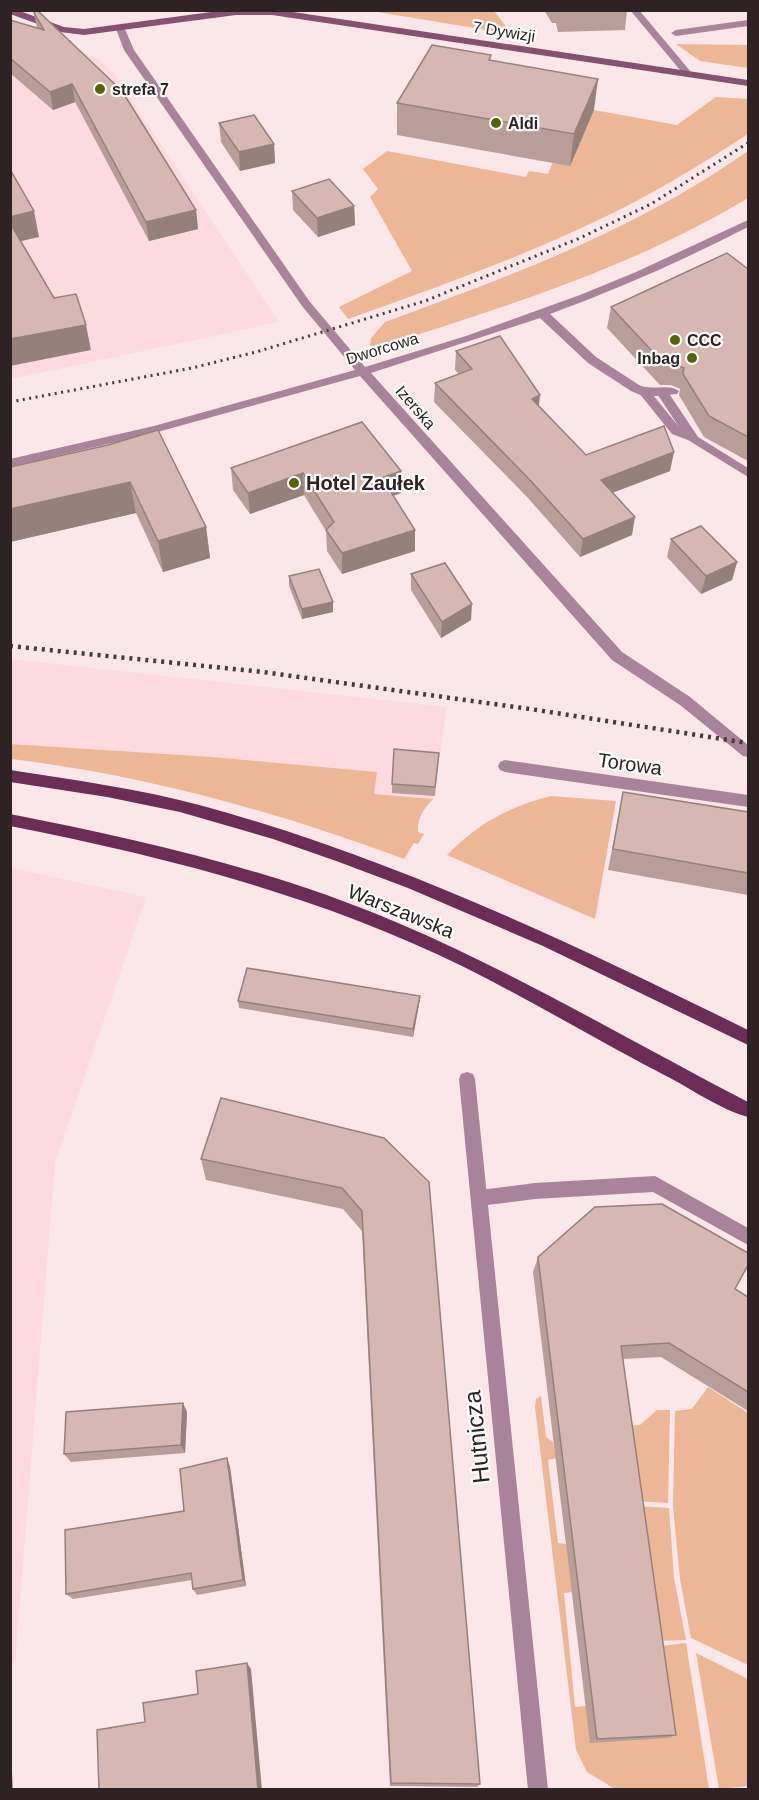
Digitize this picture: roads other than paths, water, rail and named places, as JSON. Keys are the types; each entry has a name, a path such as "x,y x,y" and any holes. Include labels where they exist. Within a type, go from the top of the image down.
{"main road":[{"name":"7 Dywizji","path":"10,11 73,32 121,29 217,12 255,11 748,82"},
{"name":"Warszawska","path":"10,776 200,811 295,839 408,880 516,927 748,1038"},
{"name":"Warszawska","path":"10,820 185,858 277,884 384,924 507,982 748,1110"}],"street":[{"path":"634,10 688,74"},
{"path":"676,33 748,23"},
{"name":"Izerska","path":"121,29 129,50 283,273 327,331 617,656 685,701 748,752"},
{"name":"Dworcowa","path":"10,463 141,434 363,371 542,312 680,258 748,223"},
{"path":"542,312 592,360 645,393 676,431 748,473"},
{"path":"645,393 668,392 694,440"},
{"name":"Torowa","path":"505,766 748,801"},
{"name":"Hutnicza","path":"467,1079 538,1790"},
{"path":"479,1198 535,1191 655,1185 748,1237"}],"railway":[{"path":"10,402 192,368 256,352 425,301 580,238 651,204 748,143"},
{"path":"10,646 263,672 530,709 748,743"}],"place":[{"name":"strefa 7","path":"100,89"},
{"name":"Aldi","path":"496,123"},
{"name":"CCC","path":"675,340"},
{"name":"Inbag","path":"692,358"},
{"name":"Hotel Zaułek","path":"294,483"}]}
